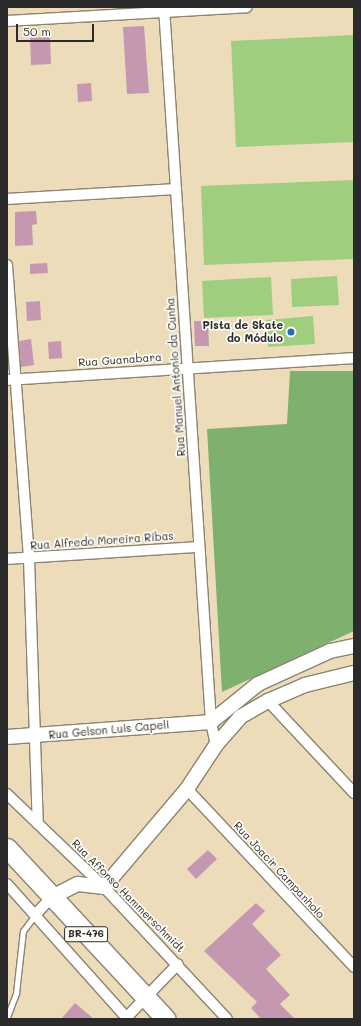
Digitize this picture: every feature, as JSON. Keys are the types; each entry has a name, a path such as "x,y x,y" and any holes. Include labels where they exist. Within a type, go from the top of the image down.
{"highway":[{"name":"BR-476","path":"7,848 166,1019"}],"street":[{"path":"7,21 165,10 247,7"},
{"name":"Rua Manuel Antonio da Cunha","path":"165,10 211,722 216,745"},
{"path":"7,199 176,189"},
{"path":"7,265 11,380 29,558 38,824"},
{"name":"Rua Guanabara","path":"11,380 354,358"},
{"name":"Rua Alfredo Moreira Ribas","path":"7,559 199,547"},
{"path":"211,722 258,684 330,651 354,646"},
{"path":"35,915 52,897 78,884 104,887 187,789 216,745 240,717 268,701 304,685 354,673"},
{"path":"268,701 354,793"},
{"name":"Rua Gelson Luis Capeli","path":"7,738 211,722"},
{"name":"Rua Joacir Campanholo","path":"187,789 354,967"},
{"name":"Rua Affonso Hammerschmidt","path":"7,794 104,887 178,964 227,1019"},
{"path":"7,884 126,1018 147,999 178,964"}],"lane":[{"path":"7,1017 16,993 23,931 35,915"}],"green space":[{"path":"354,35 354,142 236,147 231,41"},
{"path":"354,180 354,259 204,265 201,186"},
{"path":"337,276 339,305 292,307 291,279"},
{"path":"271,277 273,315 204,318 202,281"},
{"name":"Pista de Skate do Módulo","path":"313,316 315,344 268,347 266,320"},
{"path":"290,371 354,371 354,631 222,692 207,429 287,424"}],"building":[{"path":"144,26 149,93 127,94 123,27"},
{"path":"50,37 51,64 31,65 30,38"},
{"path":"91,83 92,101 78,102 77,84"},
{"path":"36,211 37,224 32,225 33,245 15,246 15,212"},
{"path":"47,263 48,273 30,274 30,264"},
{"path":"40,301 41,320 27,321 26,302"},
{"path":"194,321 208,321 209,346 195,346"},
{"path":"31,339 34,365 21,367 19,341"},
{"path":"61,341 62,358 49,359 48,342"},
{"path":"208,850 217,859 196,879 187,869"},
{"path":"256,903 265,911 252,924 281,955 266,969 290,995 280,1004 295,1019 261,1019 251,1008 257,1002 204,951"},
{"path":"75,1003 94,1019 61,1019"}],"place":[{"name":"Pista de Skate do Módulo","path":"291,332"}]}
